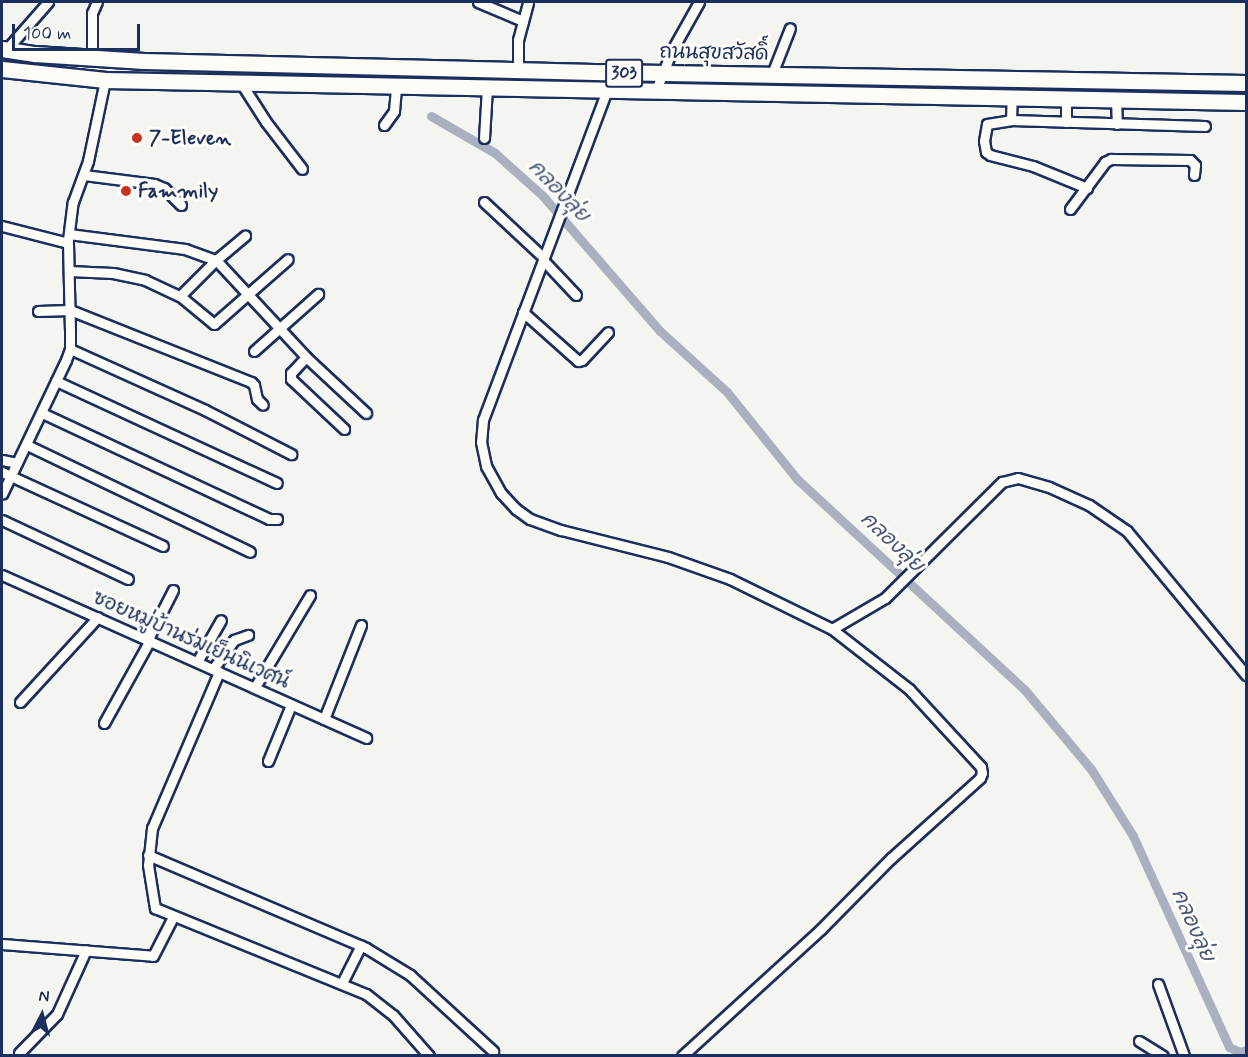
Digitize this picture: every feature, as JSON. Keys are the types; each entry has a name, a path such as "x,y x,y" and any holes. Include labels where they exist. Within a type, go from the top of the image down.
{"main road":[{"name":"ถนนสุขสวัสดิ์","path":"4,49 92,58 518,70 1246,83"},
{"name":"ถนนสุขสวัสดิ์","path":"2,69 105,80 1246,102"}],"street":[{"path":"4,49 48,2"},
{"path":"92,58 92,14 97,2"},
{"path":"478,2 523,21"},
{"path":"518,70 518,40 528,2"},
{"path":"656,90 661,73 696,3"},
{"path":"772,74 790,28"},
{"path":"2,494 6,474 17,463 27,445 70,349 68,238 73,202 84,175 105,80"},
{"path":"241,83 266,122 302,169"},
{"path":"384,125 394,111 396,86"},
{"path":"484,138 487,88"},
{"path":"607,90 491,395 483,420 482,442 486,466 501,493 516,509 530,519 561,530 668,557 730,579 832,628 909,689 981,767 980,778 891,858 821,929 682,1056"},
{"path":"1011,120 1012,97"},
{"path":"1066,98 1066,122"},
{"path":"1116,99 1117,124"},
{"path":"1087,188 1033,166 990,156 986,152 984,141 987,124 992,121 1011,120 1205,126"},
{"path":"1070,209 1105,162 1111,159 1190,160 1195,165 1194,175"},
{"path":"84,175 154,184 164,188 181,205"},
{"path":"484,202 544,259 576,295"},
{"path":"2,226 68,238 185,249 216,260 306,357 366,413"},
{"path":"180,296 216,260 245,236"},
{"path":"69,271 123,274 145,280 180,296 214,324 288,260"},
{"path":"254,351 318,294"},
{"path":"38,311 70,310 251,382 254,385 257,399 263,405"},
{"path":"523,312 578,361 582,360 608,332"},
{"path":"70,349 205,410 291,454"},
{"path":"306,357 291,373 291,379 344,429"},
{"path":"56,381 277,483"},
{"path":"42,413 269,519 277,519"},
{"path":"27,445 250,552"},
{"path":"2,460 17,463"},
{"path":"6,474 163,546"},
{"path":"832,628 885,597 1002,482 1018,478 1049,487 1089,505 1127,531 1246,675"},
{"path":"2,520 128,579"},
{"name":"ซอยหมู่บ้านร่มเย็นนิเวศน์","path":"2,575 366,738"},
{"path":"104,723 174,591"},
{"path":"255,687 310,595"},
{"path":"20,702 98,617"},
{"path":"197,662 221,620"},
{"path":"324,719 361,625"},
{"path":"248,635 234,640 216,671 156,816 148,855 153,906 157,911 342,983 380,1003 429,1056"},
{"path":"268,760 291,705"},
{"path":"148,855 361,945 410,975 493,1051"},
{"path":"2,944 153,956 173,917"},
{"path":"342,983 361,945"},
{"path":"18,1053 57,1014 86,950"},
{"path":"1158,984 1184,1056"},
{"path":"1139,1041 1163,1056"}],"waterway":[{"name":"คลองลุ่ย","path":"431,116 495,153 542,195 660,331 727,392 797,479 1024,689 1091,769 1133,836 1229,1047 1240,1052 1246,1050"}],"place":[{"name":"7-Eleven","path":"137,138"},
{"name":"Fammily","path":"126,191"}]}
